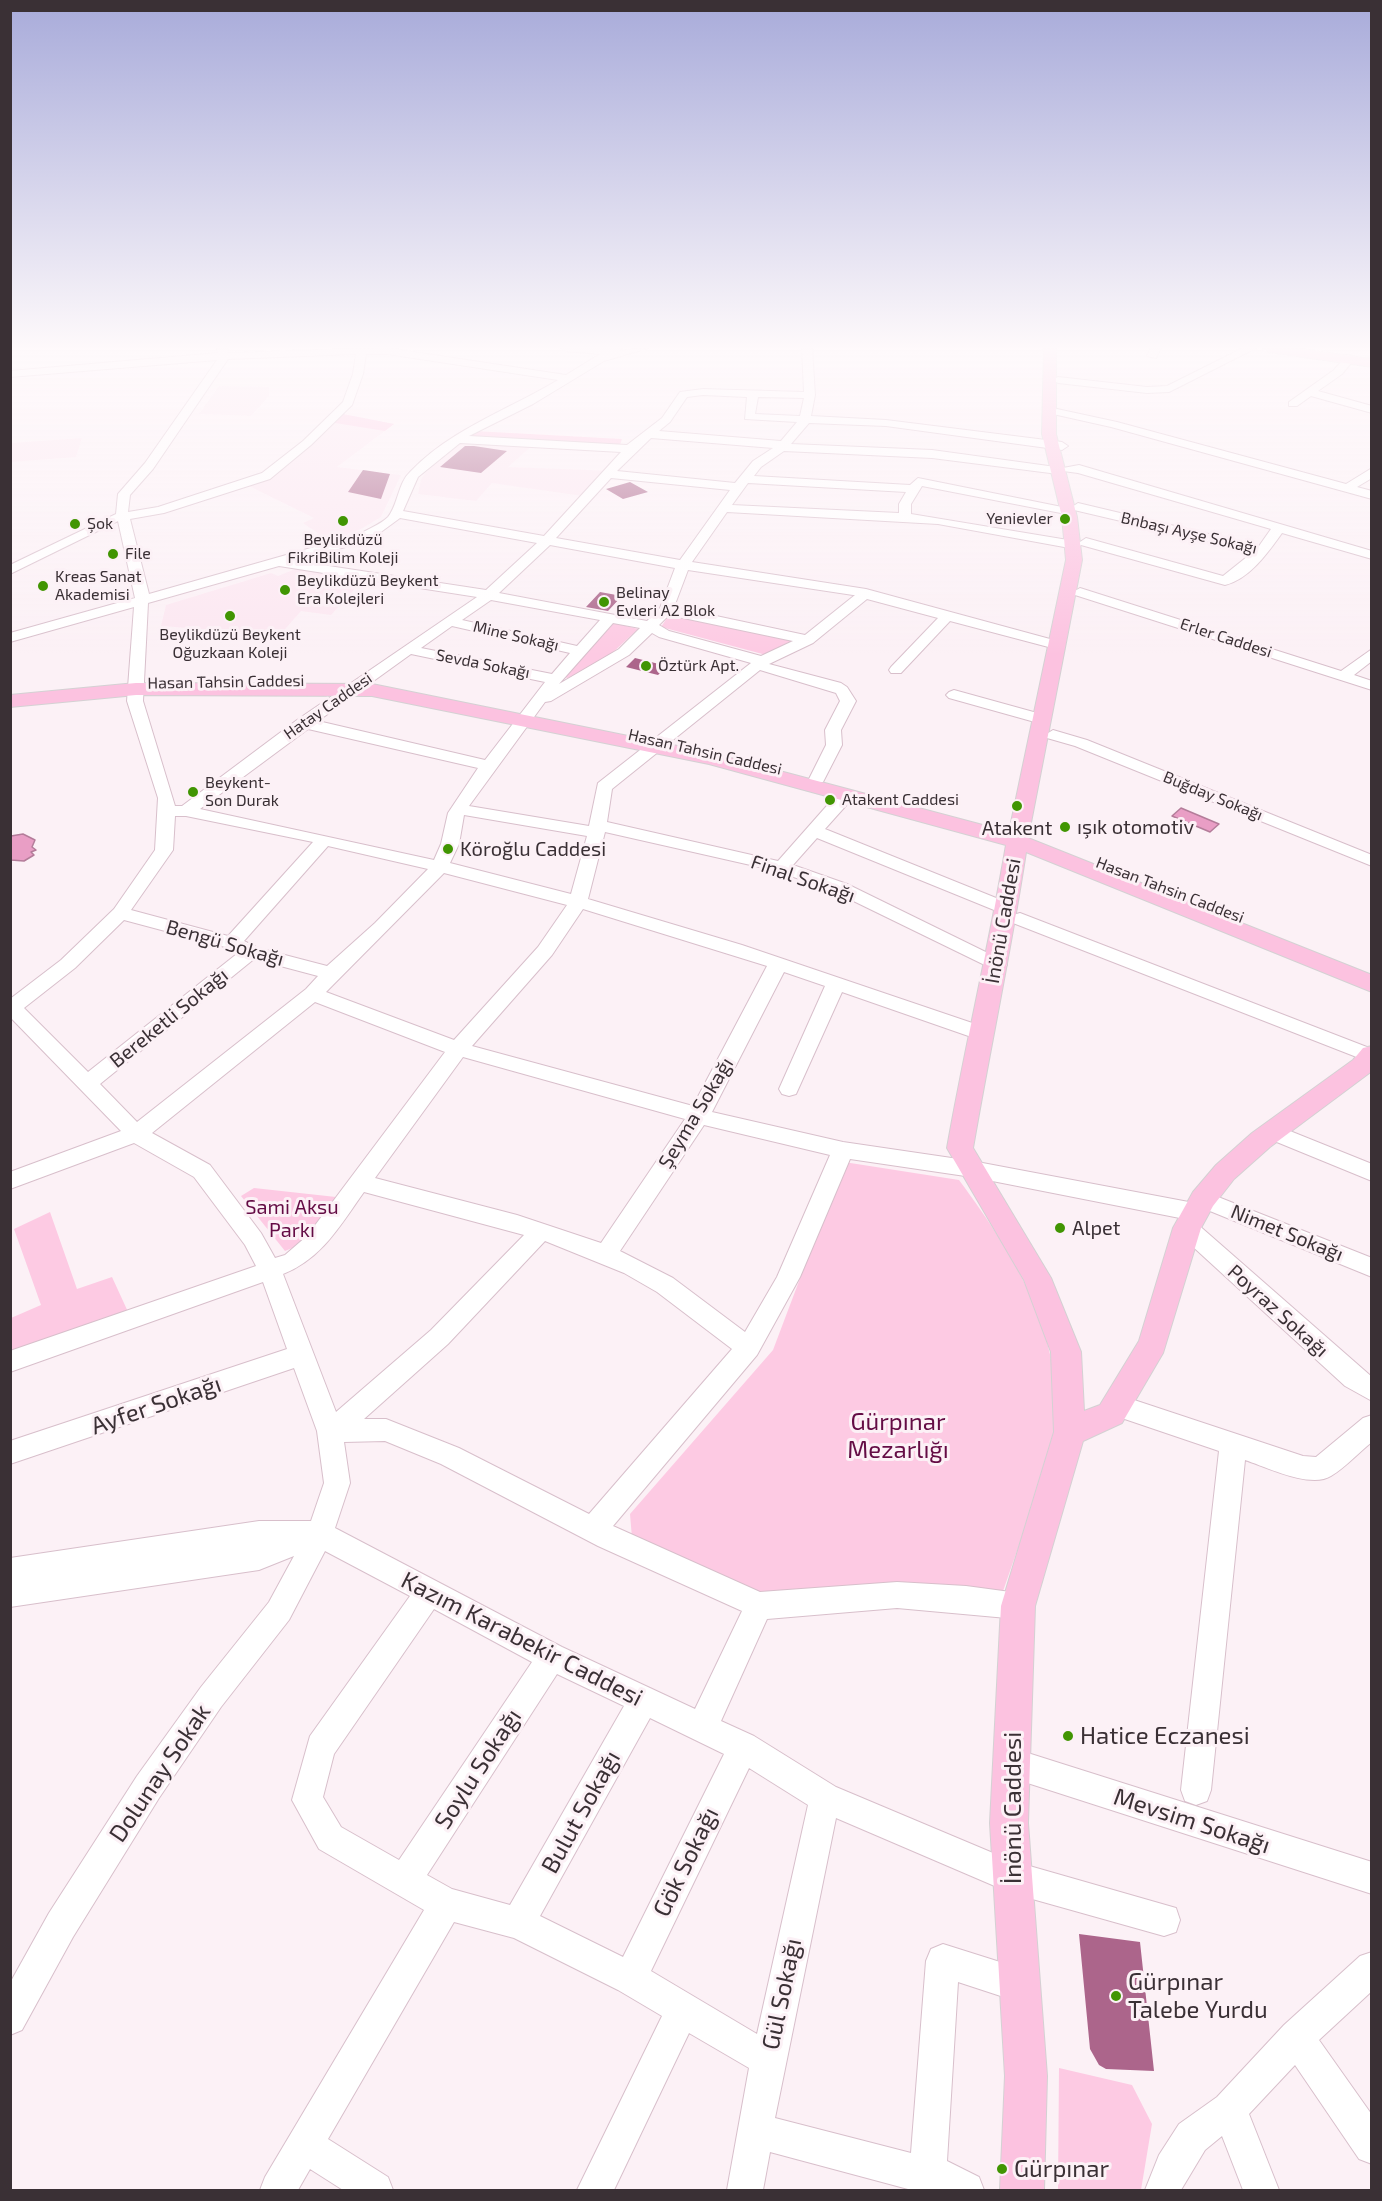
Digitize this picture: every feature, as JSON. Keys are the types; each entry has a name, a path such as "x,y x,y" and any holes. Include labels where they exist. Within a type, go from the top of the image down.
{"main road":[{"path":"1026,839 1053,735 1063,646 1074,591 1087,558 1078,540 1075,511 1057,451"},
{"name":"İnönü Caddesi","path":"970,1167 1026,839 1042,719 1063,646"},
{"path":"10,701 136,686"},
{"name":"Hasan Tahsin Caddesi","path":"10,694 136,686 355,686 419,698 530,712 817,779 1026,839 1371,969"},
{"name":"Hasan Tahsin Caddesi","path":"656,743 845,796 1026,839 1371,984"},
{"name":"İnönü Caddesi","path":"1012,913 980,1033 960,1148 1037,1278 1066,1352 1070,1432 1018,1606 1012,1763 1011,1877 1026,2076 1022,2190"},
{"path":"1070,1432 1111,1414 1153,1344 1195,1213 1225,1172 1261,1140 1275,1133 1369,1061"}],"street":[{"path":"11,1007 68,964 120,914 164,850 176,811 135,701 142,594 121,509 124,494 149,466 159,451"},
{"path":"10,570 107,521 160,510 249,484 279,468 298,451"},
{"path":"10,639 274,561 365,537 388,524 398,513 413,475 443,451"},
{"name":"Hatay Caddesi","path":"176,811 489,595 548,540 629,451"},
{"path":"530,712 624,652 651,626 666,610 683,564 757,464 775,451"},
{"path":"865,451 940,455 1079,469 1371,555"},
{"path":"940,455 942,451"},
{"path":"1211,451 1371,495"},
{"path":"1348,488 1371,472"},
{"name":"Bnbaşı Ayşe Sokağı","path":"610,474 742,483 916,486 1075,511 1264,551"},
{"path":"905,511 916,486"},
{"path":"725,508 905,511 938,520 1078,540 1225,581 1251,564 1264,551 1278,528"},
{"path":"398,513 683,564 866,593 1063,646"},
{"path":"274,561 489,595 651,626 664,634 836,687 847,696 848,701 832,734 834,745 817,779"},
{"name":"Erler Caddesi","path":"1074,591 1344,676 1371,687"},
{"path":"10,1362 293,1261 315,1242 458,1049 544,951 578,902 597,828 604,787 656,743 759,663 808,640 866,593"},
{"path":"666,610 808,640"},
{"path":"896,670 947,616"},
{"path":"10,1181 136,1134 313,994 331,973 382,927 439,867 450,844 459,809 555,679 609,619"},
{"name":"Mine Sokağı","path":"452,622 580,651"},
{"name":"Sevda Sokağı","path":"411,650 555,679"},
{"path":"1344,676 1371,653"},
{"path":"954,695 1042,719"},
{"path":"303,723 348,731 489,766"},
{"name":"Buğday Sokağı","path":"1053,735 1081,742 1371,861"},
{"path":"782,867 845,796"},
{"name":"Final Sokağı","path":"459,809 597,828 782,867 841,888 997,965"},
{"path":"176,811 325,839 578,902 778,964 980,1033"},
{"path":"814,831 1369,1061"},
{"path":"232,943 325,839"},
{"name":"Bengü Sokağı","path":"120,914 232,943 251,952 331,973"},
{"name":"Bereketli Sokağı","path":"87,1084 251,952"},
{"name":"Şeyma Sokağı","path":"605,1255 700,1114 778,964"},
{"path":"789,1089 836,984"},
{"name":"Nimet Sokağı","path":"313,994 458,1049 744,1128 843,1150 970,1167 1195,1213 1371,1268"},
{"name":"Dolunay Sokak","path":"10,2018 62,1925 148,1787 211,1697 279,1611 320,1534 337,1483 330,1431 270,1270 253,1239 202,1171 136,1134 11,1007"},
{"path":"1275,1133 1371,1173"},
{"path":"593,1529 760,1331 799,1253 843,1150"},
{"path":"359,1182 540,1232 605,1255 665,1285 748,1348"},
{"name":"Poyraz Sokağı","path":"1195,1213 1354,1379 1371,1391"},
{"path":"330,1431 382,1391 489,1288 540,1232"},
{"name":"Ayfer Sokağı","path":"10,1453 301,1355"},
{"path":"1116,1406 1294,1466 1322,1469 1371,1426"},
{"path":"330,1431 386,1430 450,1456 593,1529 759,1605 782,1607 878,1595 947,1597 1018,1606"},
{"path":"1196,1790 1233,1446"},
{"path":"10,1571 259,1533 320,1534"},
{"path":"10,1594 259,1557 320,1534"},
{"name":"Kazım Karabekir Caddesi","path":"320,1534 552,1657 742,1747 825,1798 1011,1877 1164,1920"},
{"path":"430,1592 321,1747 307,1800 330,1838 446,1904 518,1923 630,1978 768,2060"},
{"path":"702,1728 759,1605"},
{"name":"Soylu Sokağı","path":"404,1881 552,1657"},
{"name":"Bulut Sokağı","path":"518,1923 644,1701"},
{"name":"Gök Sokağı","path":"630,1978 742,1747"},
{"name":"Mevsim Sokağı","path":"1012,1763 1371,1878"},
{"name":"Gül Sokağı","path":"746,2190 768,2060 825,1798"},
{"path":"278,2190 446,1904"},
{"path":"928,2172 943,1961 1019,1985"},
{"path":"1163,2190 1172,2168 1192,2137 1229,2109 1296,2037 1371,1968"},
{"path":"596,2190 683,2010"},
{"path":"1296,2037 1371,2146"},
{"path":"1229,2109 1261,2190"},
{"path":"757,2131 908,2171 928,2172 948,2178 966,2190"},
{"path":"305,2145 375,2190"}],"shaded area":[{"path":"11,451 78,451 76,457 11,462"},
{"path":"298,451 359,451 337,467 401,475 381,517 361,529 329,541 303,523 314,518 249,486 269,479 292,462 287,461"},
{"path":"451,451 526,451 508,467 613,471 589,497 492,483 476,501 418,494 421,479"},
{"path":"295,569 363,580 331,615 301,611 280,635 161,626 166,605 271,573 278,576"},
{"path":"1181,808 1219,824 1210,832 1172,816"},
{"path":"23,834 35,840 32,847 36,850 31,852 34,855 24,861 11,860 11,836"}],"green space":[{"path":"671,612 793,641 770,656 661,627"},
{"path":"611,622 638,629 609,656 568,678 563,677"},
{"name":"Gürpınar Mezarlığı","path":"844,1162 959,1180 1001,1241 1034,1304 1046,1338 1054,1372 1056,1409 1054,1447 1002,1594 754,1596 632,1538 630,1514 773,1350"},
{"name":"Sami Aksu Parkı","path":"254,1188 336,1197 309,1241 285,1251 241,1196"},
{"path":"50,1212 77,1289 112,1277 129,1314 11,1353 11,1318 41,1305 14,1229"},
{"path":"1059,2068 1132,2085 1152,2124 1141,2190 1058,2190"}],"building":[{"path":"459,451 507,451 481,473 440,467"},
{"path":"363,470 390,474 381,499 348,492"},
{"path":"630,482 648,492 623,499 606,489"},
{"name":"Belinay Evleri A2 Blok","path":"600,592 622,596 608,611 586,607"},
{"name":"Öztürk Apt.","path":"635,658 667,666 658,675 626,667"},
{"name":"Gürpınar Talebe Yurdu","path":"1079,1934 1140,1942 1154,2071 1106,2069 1099,2065 1090,2049"}],"place":[{"name":"Yenievler","path":"1065,519"},
{"name":"Beylikdüzü FikriBilim Koleji","path":"343,521"},
{"name":"Şok","path":"75,524"},
{"name":"File","path":"113,554"},
{"name":"Kreas Sanat Akademisi","path":"43,586"},
{"name":"Beylikdüzü Beykent Era Kolejleri","path":"285,590"},
{"name":"Belinay Evleri A2 Blok","path":"604,602"},
{"name":"Beylikdüzü Beykent Oğuzkaan Koleji","path":"230,616"},
{"name":"Öztürk Apt.","path":"646,666"},
{"name":"Beykent- Son Durak","path":"193,792"},
{"name":"Atakent Caddesi","path":"830,800"},
{"name":"Atakent","path":"1017,806"},
{"name":"ışık otomotiv","path":"1065,827"},
{"name":"Köroğlu Caddesi","path":"448,849"},
{"name":"Alpet","path":"1060,1228"},
{"name":"Hatice Eczanesi","path":"1068,1736"},
{"name":"Gürpınar Talebe Yurdu","path":"1116,1996"},
{"name":"Gürpınar","path":"1002,2169"}]}
